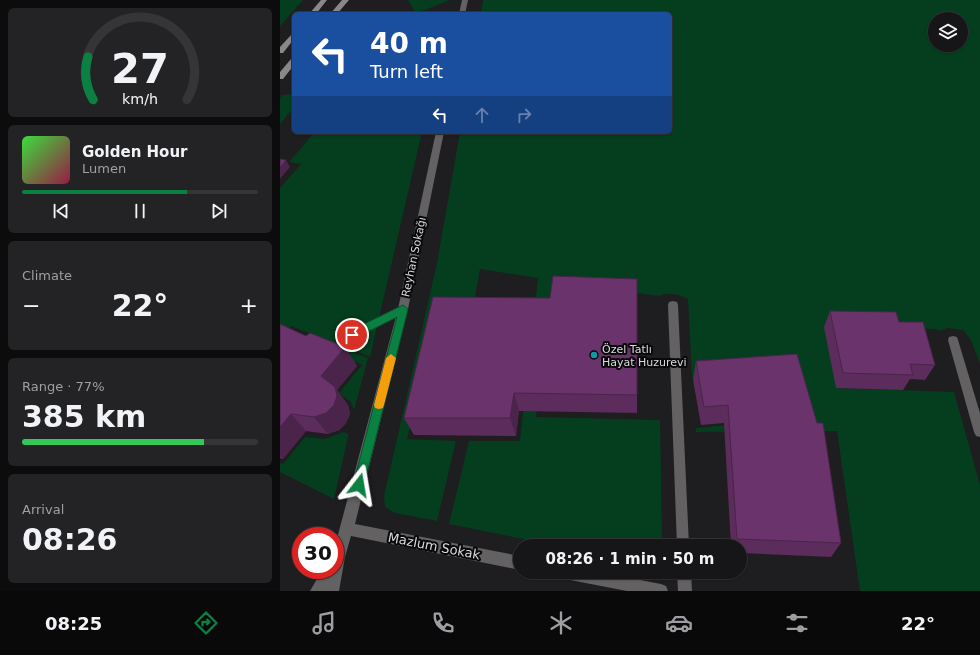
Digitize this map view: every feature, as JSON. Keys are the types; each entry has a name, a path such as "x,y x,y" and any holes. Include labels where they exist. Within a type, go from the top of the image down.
{"main road":[{"path":"314,12 324,0"},
{"path":"335,12 346,0"},
{"path":"280,51 292,37"},
{"path":"280,78 292,63"}],"street":[{"path":"462,12 465,0"},
{"name":"Reyhan Sokağı","path":"344,539 348,529 403,309 440,134"},
{"path":"673,305 683,539"},
{"path":"352,335 403,309"},
{"path":"953,340 980,432"},
{"name":"Mazlum Sokak","path":"348,529 513,562"},
{"path":"316,591 324,579"},
{"name":"Reyhan Sokağı","path":"332,591 334,579"},
{"path":"600,579 661,591"},
{"path":"684,579 684,591"}],"green space":[{"path":"280,0 303,0 292,12 280,26"},
{"path":"408,0 450,0 425,10 415,12"},
{"path":"483,0 980,0 980,364 971,340 963,330 948,328 938,331 937,329 887,328 836,388 954,392 980,485 980,591 860,591 837,431 696,432 696,428 761,422 792,369 692,378 688,299 674,294 659,296 553,280 536,417 660,420 662,539 523,539 449,524 469,441 520,441 538,278 480,269 472,313 438,313 407,439 456,441 437,521 395,513 385,507 384,496 437,263 460,134 672,134 672,12 481,12"},
{"path":"292,94 292,109 280,124 280,98 282,95"},
{"path":"313,134 422,134 370,357 291,326 280,338 280,188 301,164 289,162"},
{"path":"351,351 368,358 354,410 351,402 339,393 362,365 348,358"},
{"path":"344,432 348,434 348,437 334,499 280,472 280,463 283,464 305,437 325,439"}],"building":[{"path":"280,159 286,160 280,168"},
{"path":"553,276 637,279 637,395 514,393 510,418 404,418 433,297 550,298"},
{"path":"830,311 896,312 899,322 923,322 935,365 910,364 913,375 843,373"},
{"path":"280,324 306,336 310,333 345,347 321,376 335,387 337,396 334,405 326,413 314,417 291,414 280,427"},
{"path":"797,354 817,423 823,423 841,543 737,539 728,405 704,407 696,361"}],"slow traffic":[{"path":"379,405 391,358"}],"place":[{"name":"Özel Tatlı Hayat Huzurevi","path":"594,355"}],"route":[{"path":"352,335 403,309 359,485"}]}
